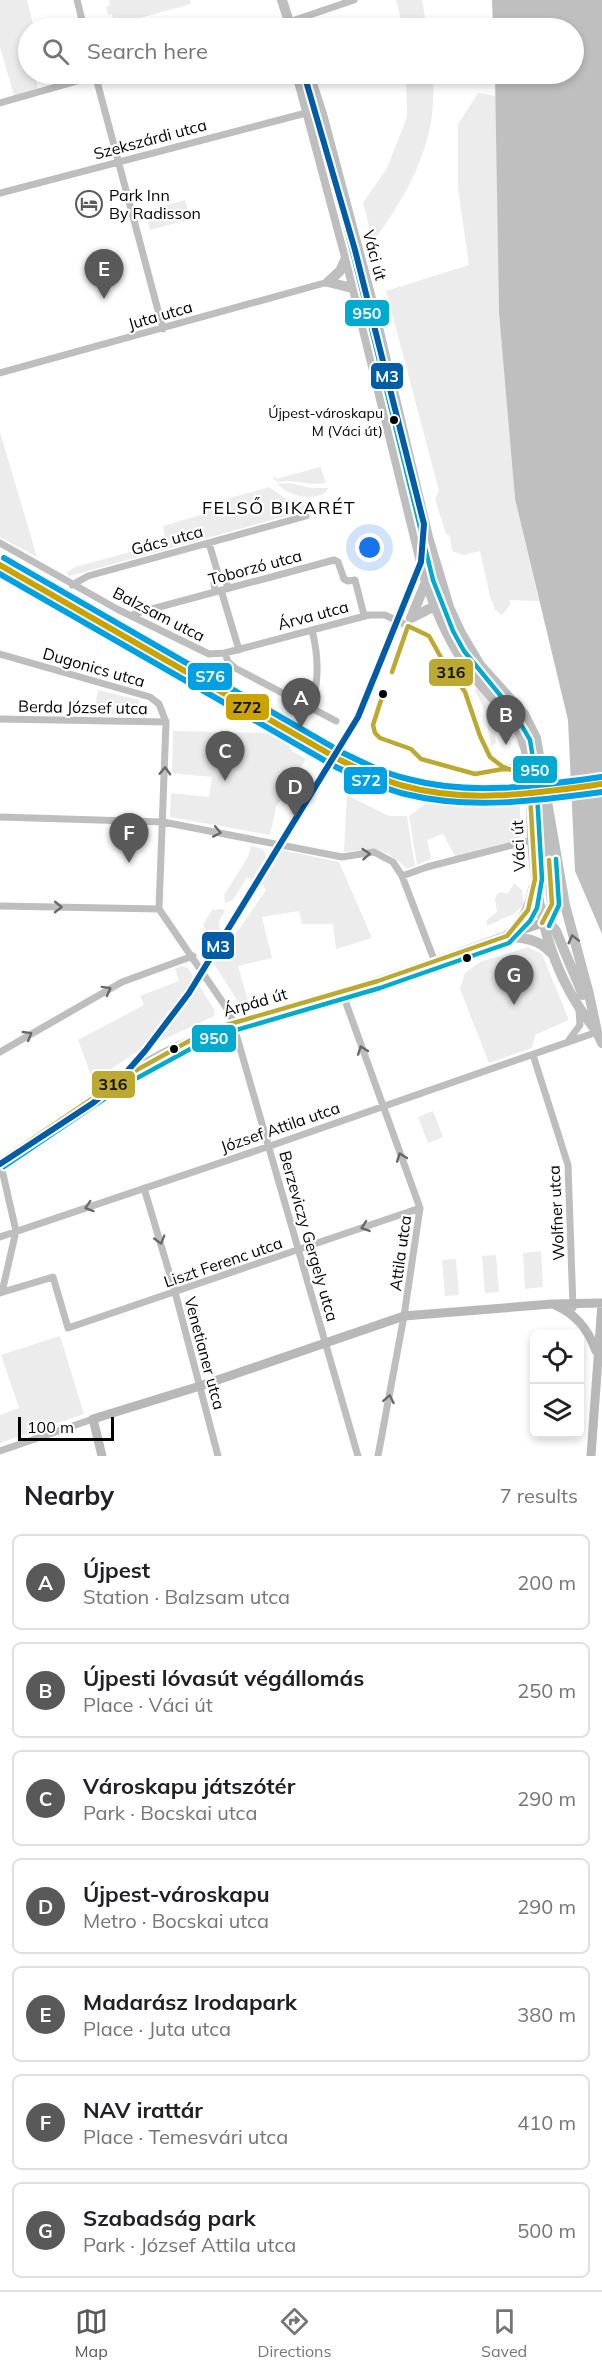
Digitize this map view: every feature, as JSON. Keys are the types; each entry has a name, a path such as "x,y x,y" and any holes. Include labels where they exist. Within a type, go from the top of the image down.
{"main road":[{"path":"282,0 288,18"},
{"name":"Váci út","path":"299,84 346,257 426,582 458,655 513,723 523,742 529,776 535,879 542,923 553,955 578,1009 597,1032 602,1043"},
{"name":"Váci út","path":"312,84 327,130 372,302 428,537 443,590 467,645 480,665 524,714 540,753 565,905 597,1032"},
{"path":"346,257 351,267 358,272 360,258"},
{"path":"327,282 340,272 346,257"},
{"path":"327,282 353,288 372,302"},
{"path":"409,622 426,582"},
{"path":"409,622 435,606 443,590"},
{"path":"508,769 519,762 526,753"},
{"path":"508,769 529,776 537,785 545,825 552,904 542,923 551,925 556,931 594,1013"},
{"path":"545,825 547,800"},
{"path":"549,862 565,905"},
{"path":"507,936 528,910 535,879"},
{"path":"507,936 534,940 544,945 553,955"}],"street":[{"path":"77,0 82,18"},
{"path":"308,18 354,0"},
{"path":"0,103 64,84"},
{"path":"97,84 163,329"},
{"path":"306,113 327,130"},
{"name":"Szekszárdi utca","path":"0,193 306,113"},
{"name":"Juta utca","path":"0,373 327,282"},
{"name":"Gács utca","path":"72,585 89,576 306,516"},
{"name":"Balzsam utca","path":"0,543 149,626 201,651 213,654 225,653"},
{"path":"209,543 219,577"},
{"name":"Toborzó utca","path":"131,616 332,560 338,562 344,579 355,580 364,615"},
{"path":"219,577 214,583 222,590 238,650"},
{"path":"219,577 226,580 222,590"},
{"path":"149,626 147,616 150,609"},
{"name":"Árva utca","path":"225,653 364,615 385,615 409,622 429,636 470,702 488,754 496,763 508,769"},
{"path":"311,709 317,687 319,661 312,630"},
{"path":"225,653 228,662 235,669 336,721"},
{"name":"Dugonics utca","path":"0,654 153,698 159,704 166,722"},
{"name":"Berda József utca","path":"0,719 166,722"},
{"path":"0,906 159,909 166,722"},
{"path":"0,817 163,822 342,857 374,852 393,862 402,876 435,962"},
{"path":"402,876 427,867 532,840"},
{"name":"Berzeviczy Gergely utca","path":"159,909 225,1004 233,1023 358,1456"},
{"name":"Árpád út","path":"0,1161 159,1056 233,1023 342,992 435,962 542,923"},
{"path":"0,1052 122,982 193,956"},
{"name":"Attila utca","path":"342,992 420,1208 405,1316 377,1456"},
{"path":"568,1042 580,1025 578,1009"},
{"name":"József Attila utca","path":"0,1237 597,1032"},
{"name":"Wolfner utca","path":"533,1055 568,1165 573,1308"},
{"path":"0,1161 16,1231 1,1292"},
{"name":"Venetianer utca","path":"144,1188 175,1292 218,1456"},
{"name":"Liszt Ferenc utca","path":"1,1292 53,1277 68,1328 420,1208"},
{"path":"0,1451 405,1316 552,1304 573,1308 602,1303 591,1456"},
{"path":"573,1308 598,1356"},
{"path":"93,1419 102,1456"}],"shaded area":[{"path":"0,0 27,0 32,18 18,18 18,84 37,84 39,92 15,99 0,47"},
{"path":"109,0 190,0 191,4 140,18 113,18 112,14 108,15 106,7 110,5"},
{"path":"396,0 422,0 425,18 400,18"},
{"path":"492,0 602,0 602,934 575,871 568,720 515,499 499,313 495,84 584,84 584,18 493,18"},
{"path":"406,84 434,84 433,110 429,132 418,166 393,213 373,241 363,203 387,168 407,117"},
{"path":"478,93 496,96 499,313 515,499 539,601 509,600 511,604 502,615 495,610 491,601 480,551 463,555 452,551 450,536 446,534 435,499 439,491 386,291 469,265 458,188 458,124"},
{"path":"185,200 191,219 150,230 145,211"},
{"path":"0,432 37,557 0,537"},
{"path":"319,462 326,483 278,482 273,479 275,476 276,479 320,467"},
{"path":"290,483 311,488 328,488 325,493 306,497 288,492 277,484"},
{"path":"269,487 290,502 315,508 70,576 66,573 75,567 166,542 163,526 204,514 202,506"},
{"path":"480,687 497,707 522,745 519,748 508,731 502,729 495,734 496,743 491,746 485,711 475,690"},
{"path":"98,690 139,700 138,716 94,713"},
{"path":"173,731 268,733 288,744 292,751 306,759 276,807 270,835 170,817 171,793 209,797 212,777 172,773"},
{"path":"347,795 389,816 407,816 415,866 407,869 385,852 378,850 344,852"},
{"path":"437,802 520,804 520,839 455,856 443,834 427,840 431,859 417,865 409,816 425,804"},
{"path":"251,846 263,849 266,857 252,880 247,877 233,900 225,903 224,895 248,857"},
{"path":"282,850 339,862 372,938 336,949 333,924 302,924 299,911 262,917 272,958 238,966 249,1004 243,1005 239,1003 212,961 235,935 266,890 262,883"},
{"path":"514,883 522,890 524,905 513,914 487,926 487,920 497,912 495,899 497,894 501,892 508,894"},
{"path":"212,910 225,911 219,921 220,935 212,938 213,946 207,953 204,949 208,934 203,925"},
{"path":"528,947 542,954 569,1020 535,1035 532,1048 489,1063 460,989 465,973 480,962"},
{"path":"182,966 188,968 215,1011 214,1016 135,1053 93,1081 78,1040 144,1005 140,996 179,981 175,969"},
{"path":"433,1111 443,1137 428,1143 418,1117"},
{"path":"541,1251 543,1287 525,1289 523,1253"},
{"path":"496,1255 499,1292 485,1293 482,1256"},
{"path":"456,1259 459,1295 445,1296 442,1260"},
{"path":"60,1336 84,1414 0,1443 0,1415 19,1408 1,1355"}],"pier":[{"path":"602,778 602,790 569,795 568,783"}],"transit line":[{"name":"M3","path":"0,1164 93,1103 116,1084 145,1051 189,993 358,717 421,562 424,524 355,250 307,84"},
{"name":"950","path":"4,1167 128,1083 194,1047 226,1033 380,988 509,943 530,921 537,908 542,879 536,776 530,740 514,712 464,651 453,631 433,580 353,255 308,84"},
{"name":"S76","path":"4,558 343,753 391,774 432,784 480,788 528,786 601,777"},
{"name":"Z72","path":"0,565 340,760 388,781 429,791 478,796 528,793 602,784"},
{"name":"S72","path":"0,574 336,767 387,789 429,799 478,803 528,801 602,792"},
{"name":"316","path":"408,626 429,636 465,692 490,757 503,767 529,776 536,783 538,791"},
{"name":"316","path":"392,672 408,626"},
{"name":"316","path":"383,694 373,725 375,733 380,738 411,749 421,759 475,774 503,769 515,770"},
{"name":"316","path":"0,1161 124,1077 191,1040 223,1026 378,981 507,936 528,910 535,879 529,776"},
{"name":"950","path":"549,926 559,905 556,859"},
{"name":"316","path":"542,923 552,904 549,860"}],"place":[{"name":"Park Inn By Radisson","path":"89,204"},
{"name":"Madarász Irodapark","path":"104,299"},
{"name":"Újpest-városkapu M (Váci út)","path":"394,420"},
{"name":"Újpest","path":"301,728"},
{"name":"Újpesti lóvasút végállomás","path":"506,745"},
{"name":"Városkapu játszótér","path":"225,781"},
{"name":"Újpest-városkapu","path":"295,817"},
{"name":"NAV irattár","path":"129,863"},
{"name":"Szabadság park","path":"514,1005"}],"district":[{"name":"FELSŐ BIKARÉT","path":"279,508"}]}
